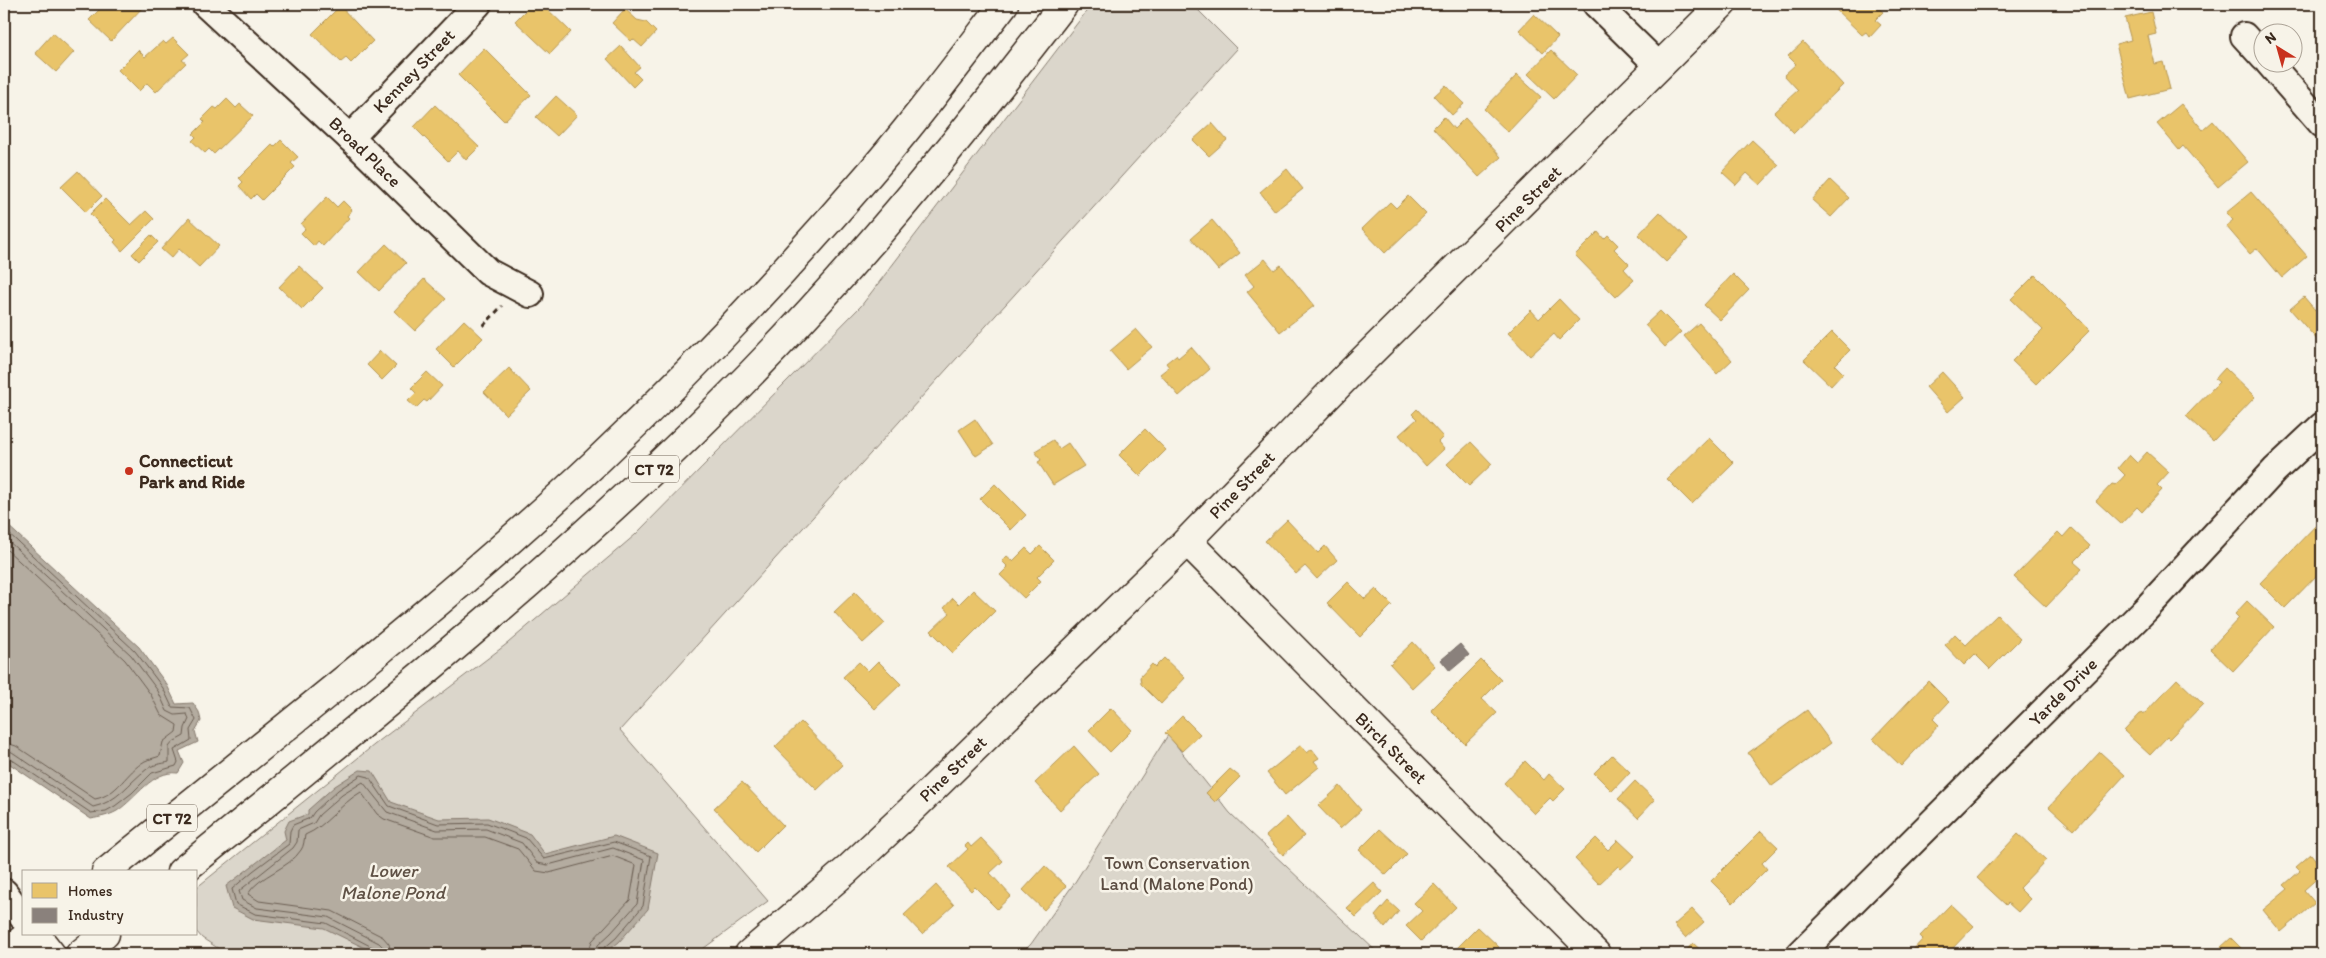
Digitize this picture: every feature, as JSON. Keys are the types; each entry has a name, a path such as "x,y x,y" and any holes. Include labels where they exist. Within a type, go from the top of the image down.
{"main road":[{"name":"CT 72","path":"108,870 399,634 497,551 593,464 686,373 777,279 862,183 1004,4"},
{"name":"CT 72","path":"183,870 429,670 524,589 624,498 720,406 811,311 899,211 1064,4"},
{"name":"Pine Street","path":"749,954 862,856 1187,541 1353,370 1722,4"},
{"name":"Birch Street","path":"1187,541 1596,954"},
{"path":"5,954 27,936"},
{"path":"37,936 51,954"},
{"path":"80,954 102,936"}],"street":[{"name":"Broad Place","path":"204,4 350,138 488,272 530,294"},
{"name":"Kenney Street","path":"350,138 478,4"},
{"path":"1596,4 1659,66"},
{"path":"2244,36 2254,47"},
{"path":"2277,72 2322,124"},
{"name":"Yarde Drive","path":"1800,954 2138,617 2275,470 2322,426"},
{"path":"4,892 22,916"}],"green space":[{"path":"1092,4 1192,4 1237,49 620,730 768,901 696,954 227,954 202,938 198,933 198,886 379,741 508,643 635,535 861,306"},
{"name":"Town Conservation Land (Malone Pond)","path":"1168,735 1230,813 1379,954 1021,954 1031,944 1075,882"}],"water":[{"path":"4,522 139,647 167,685 176,704 193,703 199,712 201,721 195,731 198,742 179,751 184,763 178,773 169,773 153,780 124,806 110,814 91,819 4,760"},
{"name":"Lower Malone Pond","path":"360,770 372,771 391,802 439,819 488,818 530,834 545,854 614,836 658,853 648,909 619,942 604,954 377,954 324,928 253,919 232,908 226,886 286,840 284,831 289,821 308,814 308,810 335,786"}],"building: Homes":[{"path":"105,4 140,4 143,7 111,41 89,20"},
{"path":"532,4 542,4 571,32 550,54 515,21"},
{"path":"1834,4 1874,4 1883,12 1875,20 1881,25 1870,37 1866,32 1862,35 1832,6"},
{"path":"340,6 373,41 351,63 346,58 341,62 312,34"},
{"path":"625,9 637,20 646,22 656,32 642,47 633,39 631,41 612,23"},
{"path":"2151,12 2156,34 2148,36 2155,64 2163,62 2170,89 2130,99 2116,44 2131,40 2125,18"},
{"path":"1534,14 1558,37 1543,53 1519,30"},
{"path":"53,33 74,52 56,72 35,53"},
{"path":"173,38 189,54 182,60 186,63 156,92 147,83 139,91 118,70 138,50 145,57 163,41 166,44"},
{"path":"1803,42 1843,85 1794,133 1774,112 1798,90 1784,75 1796,64 1788,56"},
{"path":"621,46 640,67 634,72 641,79 633,87 607,59"},
{"path":"484,48 531,95 504,121 458,75"},
{"path":"1551,50 1577,75 1554,99 1528,74"},
{"path":"1517,75 1541,97 1508,132 1484,109"},
{"path":"1446,85 1464,104 1452,115 1434,96"},
{"path":"556,96 577,115 557,136 536,117"},
{"path":"227,99 236,108 240,104 253,116 214,154 209,149 205,153 192,141 196,137 193,134 205,122 202,119 214,107 217,109"},
{"path":"2181,104 2203,130 2213,121 2248,162 2218,187 2183,146 2179,150 2157,124"},
{"path":"435,105 479,147 466,160 458,151 448,161 414,127"},
{"path":"1444,117 1454,129 1465,118 1501,157 1479,177 1433,128"},
{"path":"1212,123 1227,140 1209,156 1193,140"},
{"path":"281,140 298,157 291,163 295,167 262,200 256,194 251,199 239,186 243,182 239,178 272,145 274,147"},
{"path":"1752,140 1779,165 1760,185 1747,173 1736,185 1722,172"},
{"path":"1287,169 1303,189 1275,211 1260,192"},
{"path":"78,171 102,196 86,212 61,187"},
{"path":"1830,180 1849,198 1831,217 1812,200"},
{"path":"2251,192 2307,256 2282,278 2257,248 2250,254 2226,226 2233,220 2226,213"},
{"path":"1408,196 1426,214 1385,253 1362,229 1390,202 1396,208"},
{"path":"327,197 337,207 343,201 352,210 347,216 349,218 323,246 318,241 314,246 301,233 305,229 301,224"},
{"path":"105,199 131,225 146,211 154,219 122,251 114,242 116,240 90,214"},
{"path":"1660,212 1688,239 1666,262 1638,235"},
{"path":"189,218 219,246 199,267 179,249 171,258 161,249"},
{"path":"1212,220 1240,253 1218,270 1191,238"},
{"path":"1598,232 1604,239 1608,235 1618,245 1614,249 1629,264 1624,269 1634,280 1616,297 1575,255"},
{"path":"151,235 158,242 139,261 132,254"},
{"path":"386,244 406,263 379,291 359,272"},
{"path":"1265,259 1274,270 1281,265 1314,306 1280,332 1247,292 1254,286 1245,275"},
{"path":"299,266 323,288 302,309 279,287"},
{"path":"1733,274 1749,290 1720,320 1704,305"},
{"path":"2035,275 2090,330 2036,384 2012,361 2043,330 2011,299"},
{"path":"424,279 446,299 415,331 394,311"},
{"path":"2304,297 2315,310 2322,304 2322,341 2320,343 2290,309"},
{"path":"1559,299 1579,320 1559,340 1554,334 1530,356 1508,333 1531,310 1539,319"},
{"path":"1660,311 1681,332 1665,347 1645,325"},
{"path":"464,320 483,338 454,367 436,349"},
{"path":"1699,323 1732,360 1717,374 1684,336"},
{"path":"1136,329 1152,347 1126,369 1110,351"},
{"path":"1832,332 1850,350 1835,365 1843,373 1831,386 1804,360"},
{"path":"1191,347 1210,369 1179,396 1160,374 1169,367 1166,363 1176,355 1178,358"},
{"path":"380,351 396,366 382,380 367,365"},
{"path":"509,368 531,391 506,415 484,392"},
{"path":"2225,368 2255,397 2213,441 2186,416 2219,382 2215,379"},
{"path":"427,372 442,386 427,402 424,400 416,408 408,401 416,393 411,388"},
{"path":"1942,372 1965,397 1948,412 1926,387"},
{"path":"1417,409 1443,437 1438,442 1444,449 1426,466 1399,435 1417,419 1412,414"},
{"path":"975,419 993,445 976,456 959,430"},
{"path":"1145,429 1166,450 1140,476 1119,455"},
{"path":"1709,438 1734,463 1692,504 1667,479"},
{"path":"1053,440 1059,449 1068,443 1084,466 1053,485 1038,462 1041,460 1035,451"},
{"path":"1471,442 1492,464 1469,486 1447,464"},
{"path":"2147,452 2169,472 2157,485 2162,490 2142,512 2137,507 2121,524 2096,501 2112,484 2116,485 2125,475 2118,468 2129,455 2137,463"},
{"path":"995,484 1026,515 1011,530 980,499"},
{"path":"2322,519 2322,570 2285,608 2260,583"},
{"path":"1287,520 1318,553 1325,546 1337,560 1317,579 1305,566 1296,574 1265,541"},
{"path":"2071,528 2090,546 2074,562 2082,569 2046,607 2014,577 2058,532 2063,537"},
{"path":"1040,546 1054,560 1037,577 1041,581 1024,598 1000,575 1008,567 1002,561 1007,556 1013,561 1026,548 1032,554"},
{"path":"1348,582 1365,599 1376,589 1392,605 1360,637 1327,603"},
{"path":"973,590 995,611 953,653 931,631 950,613 944,608 953,598 959,604"},
{"path":"855,592 885,623 863,643 834,612"},
{"path":"2247,601 2274,627 2233,671 2210,649 2239,618 2235,614"},
{"path":"1997,615 2020,639 1990,669 1975,654 1964,665 1945,645 1955,634 1966,645"},
{"path":"1413,642 1435,666 1412,688 1390,664"},
{"path":"1164,658 1185,678 1161,704 1141,684 1140,677 1152,664 1155,667"},
{"path":"1481,660 1501,680 1482,699 1497,713 1465,744 1431,710"},
{"path":"878,661 901,684 875,709 843,677 859,662 868,671"},
{"path":"2177,679 2203,704 2169,739 2167,737 2150,755 2124,731 2140,714 2145,713"},
{"path":"1928,681 1949,702 1933,719 1939,725 1901,766 1873,739"},
{"path":"1111,708 1132,730 1110,752 1089,730"},
{"path":"1807,710 1831,743 1772,786 1748,753"},
{"path":"1182,716 1200,734 1182,751 1165,733"},
{"path":"801,722 843,765 817,790 775,747"},
{"path":"1301,745 1307,753 1312,749 1319,758 1314,761 1319,767 1285,795 1267,773"},
{"path":"1074,746 1099,774 1060,810 1035,783"},
{"path":"2100,752 2125,775 2074,830 2049,807"},
{"path":"1612,755 1630,772 1612,791 1594,773"},
{"path":"1525,761 1544,780 1549,774 1565,789 1553,801 1550,798 1534,814 1504,783"},
{"path":"1230,769 1240,777 1215,802 1206,793"},
{"path":"1635,781 1655,800 1638,818 1618,799"},
{"path":"742,782 783,825 756,852 714,808"},
{"path":"1340,786 1361,810 1340,829 1318,806"},
{"path":"1287,817 1304,836 1283,855 1266,836"},
{"path":"1380,829 1407,854 1386,875 1359,850"},
{"path":"1761,831 1778,847 1762,863 1767,869 1733,903 1711,881"},
{"path":"2018,834 2046,860 2019,888 2030,899 2018,912 2008,903 2006,905 1977,878"},
{"path":"981,838 1003,861 990,873 1011,896 997,909 975,887 971,891 949,867 968,849 965,846 968,843 971,847"},
{"path":"1596,838 1608,850 1618,840 1635,856 1621,869 1618,866 1599,884 1575,859"},
{"path":"2311,854 2322,868 2322,874 2304,890 2315,903 2281,932 2263,910 2288,889 2284,885 2300,871 2296,867"},
{"path":"1045,866 1066,886 1044,910 1023,890"},
{"path":"1374,883 1382,892 1356,917 1347,908"},
{"path":"1434,884 1456,907 1421,941 1406,926 1422,911 1414,903"},
{"path":"936,885 954,905 922,934 904,915"},
{"path":"1388,901 1399,911 1385,928 1375,916"},
{"path":"1951,904 1974,926 1950,951 1954,954 1913,954 1911,952 1923,939 1920,936"},
{"path":"1692,909 1704,922 1686,938 1674,925"},
{"path":"1478,927 1499,947 1492,954 1462,954 1456,949"},
{"path":"2231,938 2247,954 2226,954 2220,948"},
{"path":"1693,943 1705,954 1683,954"},
{"path":"2209,948 2215,954 2202,954"}],"building: Industry":[{"path":"1460,644 1469,655 1450,671 1441,660"}],"place":[{"name":"Connecticut Park and Ride","path":"129,471"}]}
